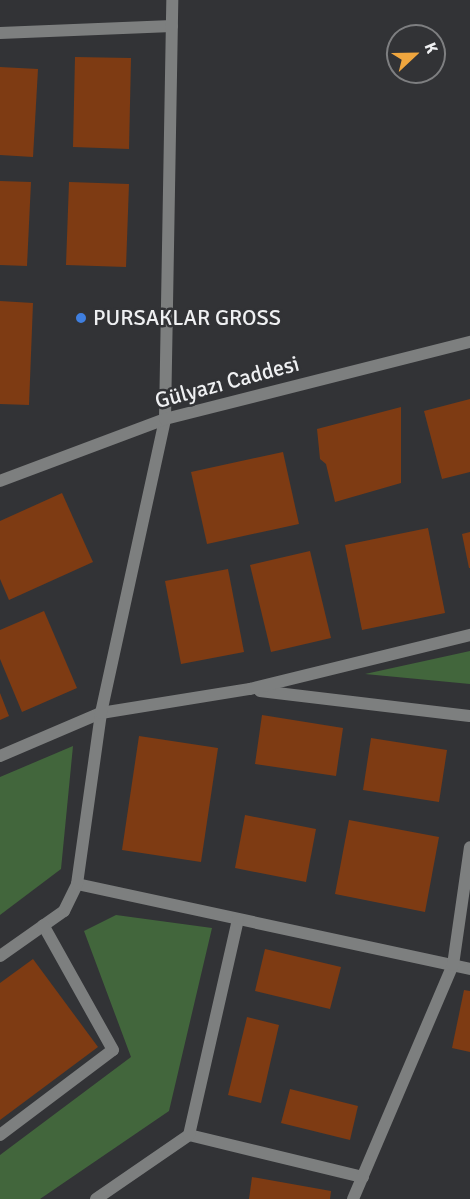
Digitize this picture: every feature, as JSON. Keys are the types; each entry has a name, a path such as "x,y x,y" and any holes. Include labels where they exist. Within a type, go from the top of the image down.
{"street":[{"path":"0,956 64,910 77,884 101,712 165,419 172,0"},
{"path":"0,33 172,26"},
{"name":"Gülyazı Caddesi","path":"0,481 165,419 470,342"},
{"path":"0,756 101,712 250,690 470,635"},
{"path":"250,690 470,716"},
{"path":"353,1199 453,965 470,847"},
{"path":"77,884 470,969"},
{"path":"96,1199 189,1135 238,919"},
{"path":"0,1135 113,1050 44,925"},
{"path":"189,1135 363,1177"}],"green space":[{"path":"470,651 470,684 365,674"},
{"path":"73,746 61,869 0,915 0,777"},
{"path":"116,915 212,928 169,1111 40,1199 0,1199 0,1155 131,1057 84,931"}],"building":[{"path":"75,57 131,58 129,149 73,147"},
{"path":"0,67 38,69 33,157 0,155"},
{"path":"0,181 31,182 27,266 0,265"},
{"path":"69,182 129,184 126,267 66,265"},
{"path":"0,301 33,303 29,405 0,404"},
{"path":"470,399 470,472 442,479 424,411"},
{"path":"401,407 401,483 335,502 326,464 320,459 317,429"},
{"path":"283,452 299,524 207,544 191,472"},
{"path":"62,493 93,562 9,600 0,579 0,521"},
{"path":"428,528 445,613 362,630 345,545"},
{"path":"470,532 470,568 469,568 462,534"},
{"path":"310,551 331,638 271,652 250,565"},
{"path":"228,569 244,652 181,664 165,581"},
{"path":"44,611 77,688 22,712 0,659 0,630"},
{"path":"0,693 9,716 0,720"},
{"path":"262,715 343,728 336,776 255,764"},
{"path":"139,736 218,748 201,862 122,850"},
{"path":"371,738 447,750 439,802 363,790"},
{"path":"245,815 316,829 306,882 235,868"},
{"path":"349,820 439,837 425,912 335,894"},
{"path":"265,949 341,967 330,1009 255,991"},
{"path":"33,959 98,1047 0,1120 0,983"},
{"path":"464,990 470,991 470,1052 452,1048"},
{"path":"247,1017 279,1025 261,1103 228,1095"},
{"path":"290,1089 358,1106 350,1140 281,1123"},
{"path":"252,1177 331,1191 330,1199 249,1199"}],"place":[{"name":"PURSAKLAR GROSS","path":"81,318"}]}
